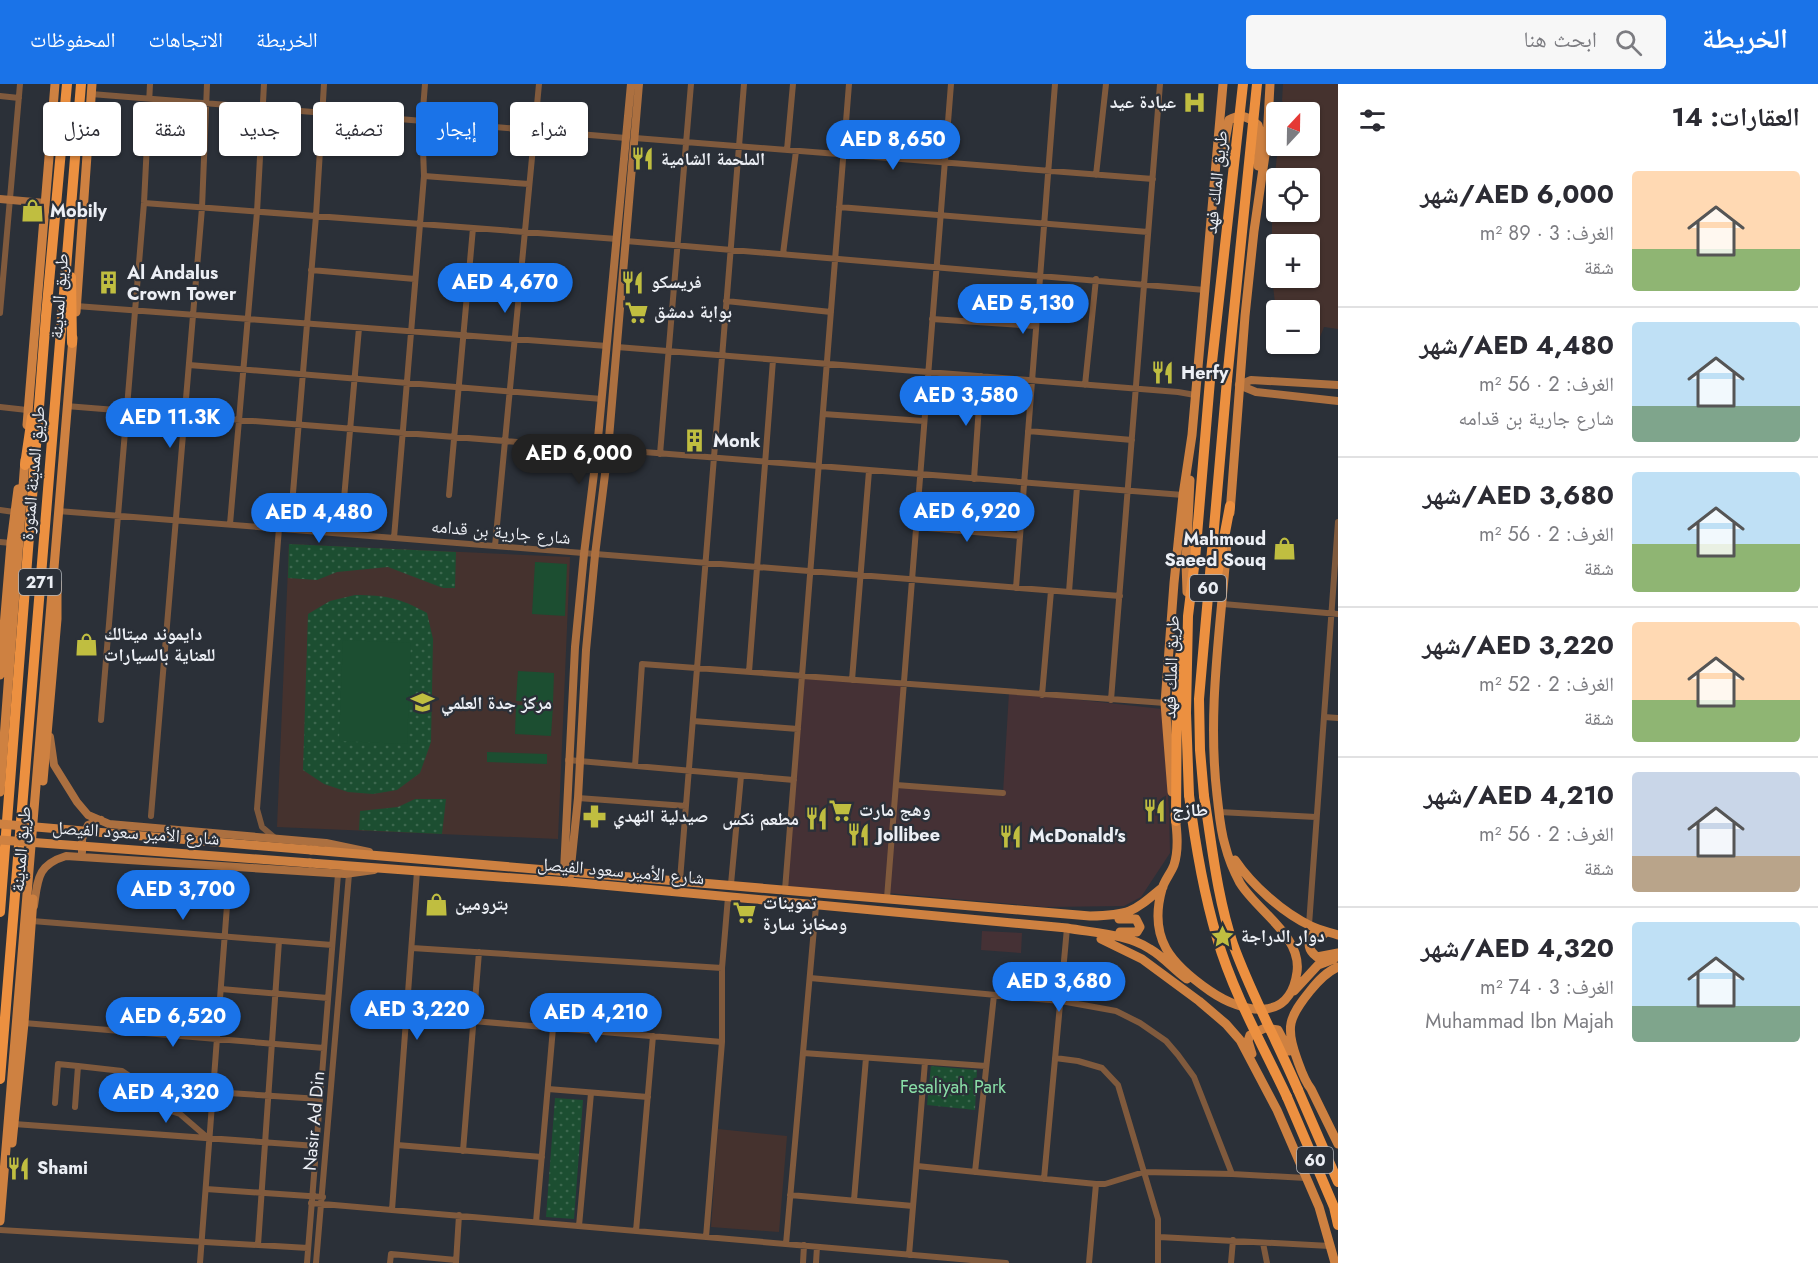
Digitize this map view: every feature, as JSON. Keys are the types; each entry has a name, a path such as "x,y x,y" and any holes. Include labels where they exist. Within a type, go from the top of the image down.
{"highway":[{"path":"57,84 59,178"},
{"name":"طريق المدينة المنورة","path":"0,912 46,316 67,84"},
{"name":"طريق المدينة المنورة","path":"79,102 81,84"},
{"name":"طريق الملك فهد","path":"1243,84 1210,380 1196,559 1188,616 1186,713 1189,795 1196,850 1217,939 1242,1003 1287,1097 1334,1207 1338,1225"},
{"name":"طريق الملك فهد","path":"1257,84 1202,657 1199,699 1200,750 1204,796 1219,885 1233,943 1250,986 1302,1086 1338,1182"},
{"path":"86,102 90,87"},
{"name":"طريق المدينة المنورة","path":"0,1079 75,156"},
{"path":"70,214 72,343"},
{"path":"25,465 46,316"},
{"path":"1202,657 1230,506"},
{"path":"1176,820 1177,672 1188,616"}],"main road":[{"name":"طريق المدينة","path":"0,792 25,465 27,410 57,84"},
{"path":"1223,84 1196,395 1174,583 1165,703 1177,844 1174,865 1162,887 1157,917 1161,941 1170,955 1193,979 1220,998 1253,1010 1276,1006 1318,966 1338,956"},
{"path":"1254,231 1267,141 1270,84"},
{"name":"طريق المدينة","path":"0,1223 33,842 57,510 76,306 90,87"},
{"path":"1208,246 1226,128 1229,120 1237,116 1250,119 1258,125 1260,133 1223,604 1215,667 1212,724 1214,768 1225,844 1241,883 1296,952 1297,971 1292,993"},
{"path":"1188,616 1186,562 1192,435"},
{"name":"طريق المدينة","path":"0,675 2,614 10,543 26,445"},
{"name":"طريق المدينة","path":"0,1223 14,1124 24,1023 57,618 57,510"},
{"name":"شارع الأمير سعود الفيصل","path":"0,824 1090,916 1133,911 1162,887"},
{"name":"شارع الأمير سعود الفيصل","path":"0,840 568,882 1067,928 1130,940 1143,945 1198,987 1220,998"},
{"path":"1225,844 1243,872 1266,895 1309,925 1338,936"},
{"path":"1067,928 1134,934 1140,927 1136,920 1090,916"},
{"path":"1067,928 1127,950 1143,959 1199,1001 1226,1024 1240,1040 1277,1110 1319,1207 1335,1263"},
{"path":"1338,936 1313,934 1309,941 1309,948 1317,957 1338,956"},
{"path":"1302,1086 1290,1041 1290,1023 1293,1014 1321,978 1338,967"},
{"path":"1265,1089 1248,1041 1250,1035 1265,1028 1278,1030 1302,1086 1311,1089 1338,1144"}],"street":[{"path":"0,313 21,84"},
{"path":"101,720 144,203 150,84"},
{"path":"90,87 149,99 206,102 207,84"},
{"path":"262,102 264,84"},
{"path":"322,102 324,84"},
{"path":"424,102 425,84"},
{"path":"537,102 539,84"},
{"path":"568,882 568,760 573,686 584,554 621,240 630,138 631,84"},
{"path":"630,138 639,84"},
{"path":"660,454 691,84"},
{"path":"680,880 744,84"},
{"path":"787,150 793,84"},
{"path":"785,890 849,84"},
{"path":"887,898 951,84"},
{"path":"1016,588 1055,84"},
{"path":"1096,175 1106,84"},
{"path":"1111,700 1160,84"},
{"path":"0,96 19,98"},
{"path":"588,134 1153,179"},
{"path":"783,254 796,151"},
{"path":"152,816 202,208 204,156"},
{"path":"230,524 257,212 259,156"},
{"path":"290,529 319,156"},
{"path":"393,538 424,176 423,156"},
{"path":"495,546 532,156"},
{"path":"424,176 529,184"},
{"path":"0,199 45,203"},
{"path":"144,203 525,232 1205,290"},
{"path":"839,207 1148,232"},
{"path":"449,495 473,228"},
{"path":"568,871 578,798 584,686 595,555 608,450 617,347 621,240"},
{"path":"311,270 415,279"},
{"path":"1085,385 1096,279"},
{"path":"726,301 831,312"},
{"path":"76,306 607,346"},
{"path":"932,319 1036,326"},
{"path":"341,533 359,327"},
{"path":"617,347 1196,395"},
{"path":"749,672 773,360"},
{"path":"189,364 602,399"},
{"path":"974,479 981,376"},
{"path":"1239,385 1251,380 1338,385"},
{"path":"1311,400 1312,383"},
{"path":"1239,385 1256,392 1311,400 1338,401"},
{"path":"66,406 1183,495"},
{"path":"0,407 27,410"},
{"path":"823,414 924,421"},
{"path":"1028,430 1132,440"},
{"path":"852,680 869,471"},
{"path":"1069,592 1077,487"},
{"path":"0,510 14,512"},
{"name":"شارع جارية بن قدامه","path":"57,510 1119,596"},
{"path":"1309,925 1324,717 1335,614 1338,522"},
{"path":"916,526 1020,536"},
{"path":"275,838 262,827 257,809 279,528"},
{"path":"0,542 10,543"},
{"path":"1042,695 1051,591"},
{"path":"1223,604 1335,614"},
{"path":"635,766 642,664 1165,703"},
{"path":"573,686 584,686"},
{"path":"49,717 50,748 54,765 77,802 88,815 100,820 110,824 326,843 384,855"},
{"path":"1324,717 1338,718"},
{"path":"693,721 798,729"},
{"path":"568,760 794,780"},
{"path":"731,884 741,776"},
{"path":"896,785 1003,793"},
{"path":"578,798 686,806"},
{"path":"1219,812 1316,817"},
{"path":"91,857 82,852 82,839 88,825 100,820"},
{"path":"332,945 32,921 39,874 54,860 66,856 338,874 387,869"},
{"path":"200,1263 230,866"},
{"path":"392,1210 417,871"},
{"name":"Nasir Ad Din","path":"307,1263 338,874"},
{"name":"Nasir Ad Din","path":"316,1263 349,874"},
{"path":"706,1237 722,1042 722,968 728,897"},
{"path":"786,1244 816,906"},
{"path":"1044,1179 1067,928"},
{"path":"258,1245 279,941"},
{"path":"412,948 722,968"},
{"path":"463,1151 479,952"},
{"path":"810,978 1061,1001 1116,1011 1140,1023 1166,1041 1194,1077 1232,1174"},
{"path":"221,989 328,998"},
{"path":"975,1172 994,995"},
{"path":"473,1021 722,1042"},
{"path":"24,1023 324,1048"},
{"path":"536,1222 553,1028"},
{"path":"636,1231 653,1036"},
{"path":"803,1053 986,1066"},
{"path":"854,1200 866,1058"},
{"path":"1055,1058 1078,1061 1102,1068 1118,1085 1158,1219 1158,1263"},
{"path":"909,1255 925,1062"},
{"path":"56,1103 58,1064 122,1071 134,1079 156,1106 180,1114 210,1139"},
{"path":"75,1107 78,1066"},
{"path":"548,1089 648,1097"},
{"path":"213,1092 320,1099"},
{"path":"579,1226 591,1093"},
{"path":"14,1124 316,1146"},
{"path":"397,1145 542,1157"},
{"path":"916,1166 1096,1184 1105,1184 1144,1172 1306,1178"},
{"path":"1089,1263 1096,1184"},
{"path":"206,1189 262,1192 392,1210 817,1246 943,1260 1004,1263"},
{"path":"790,1196 914,1206"},
{"path":"390,1263 391,1254 456,1262 459,1215"},
{"path":"0,1230 19,1233 308,1248"},
{"path":"1159,1237 1330,1246"},
{"path":"1231,1263 1233,1240"},
{"path":"1263,1243 1267,1263"},
{"path":"803,1263 804,1245"},
{"path":"816,1263 817,1246"}],"shaded area":[{"path":"1283,84 1338,84 1338,329 1324,327 1320,337 1320,300 1275,300 1273,288 1320,288 1320,234 1272,234 1272,222 1320,222 1320,168 1276,168 1277,156 1320,156 1320,102 1283,102"},
{"name":"مركز جدة العلمي","path":"289,544 570,557 558,839 277,827"},
{"path":"802,676 903,684 896,784 1003,793 1009,692 1162,709 1170,853 1141,897 1124,906 1045,907 887,893 887,898 785,890"},
{"path":"982,931 1022,933 1021,953 981,950"},
{"path":"718,1129 787,1136 779,1232 711,1227"}],"green space":[{"path":"289,544 456,552 455,588 443,588 388,567 337,572 317,580 288,578"},
{"path":"535,562 567,564 565,616 532,614"},
{"path":"355,595 392,598 427,613 433,639 431,742 420,773 397,790 373,794 348,792 324,784 303,770 308,614 330,601"},
{"path":"343,640 411,643 407,744 339,741"},
{"path":"518,671 554,673 553,703 516,701"},
{"path":"516,705 553,706 551,736 515,734"},
{"path":"487,752 547,754 547,764 487,762"},
{"path":"415,799 446,799 442,834 359,830 360,811 398,807"},
{"name":"Fesaliyah Park","path":"931,1066 977,1070 975,1110 927,1105"},
{"path":"555,1098 583,1100 574,1219 546,1217"}],"place":[{"name":"عيادة عيد","path":"1194,102"},
{"name":"الملحمة الشامية","path":"643,159"},
{"name":"Mobily","path":"32,211"},
{"name":"فريسكو","path":"633,282"},
{"name":"Al Andalus Crown Tower","path":"109,283"},
{"name":"بوابة دمشق","path":"636,312"},
{"name":"Herfy","path":"1163,373"},
{"name":"Monk","path":"695,441"},
{"name":"Mahmoud Saeed Souq","path":"1284,549"},
{"name":"دايموند ميتالك للعناية بالسيارات","path":"86,644"},
{"name":"مركز جدة العلمي","path":"423,703"},
{"name":"وهج مارت","path":"841,810"},
{"name":"طازج","path":"1154,810"},
{"name":"صيدلية النهدي","path":"595,816"},
{"name":"مطعم نكس","path":"817,819"},
{"name":"Jollibee","path":"859,835"},
{"name":"McDonald's","path":"1011,836"},
{"name":"بترومين","path":"437,904"},
{"name":"تموينات ومخابز سارة","path":"745,913"},
{"name":"دوار الدراجة","path":"1223,936"},
{"name":"Shami","path":"19,1168"}]}
